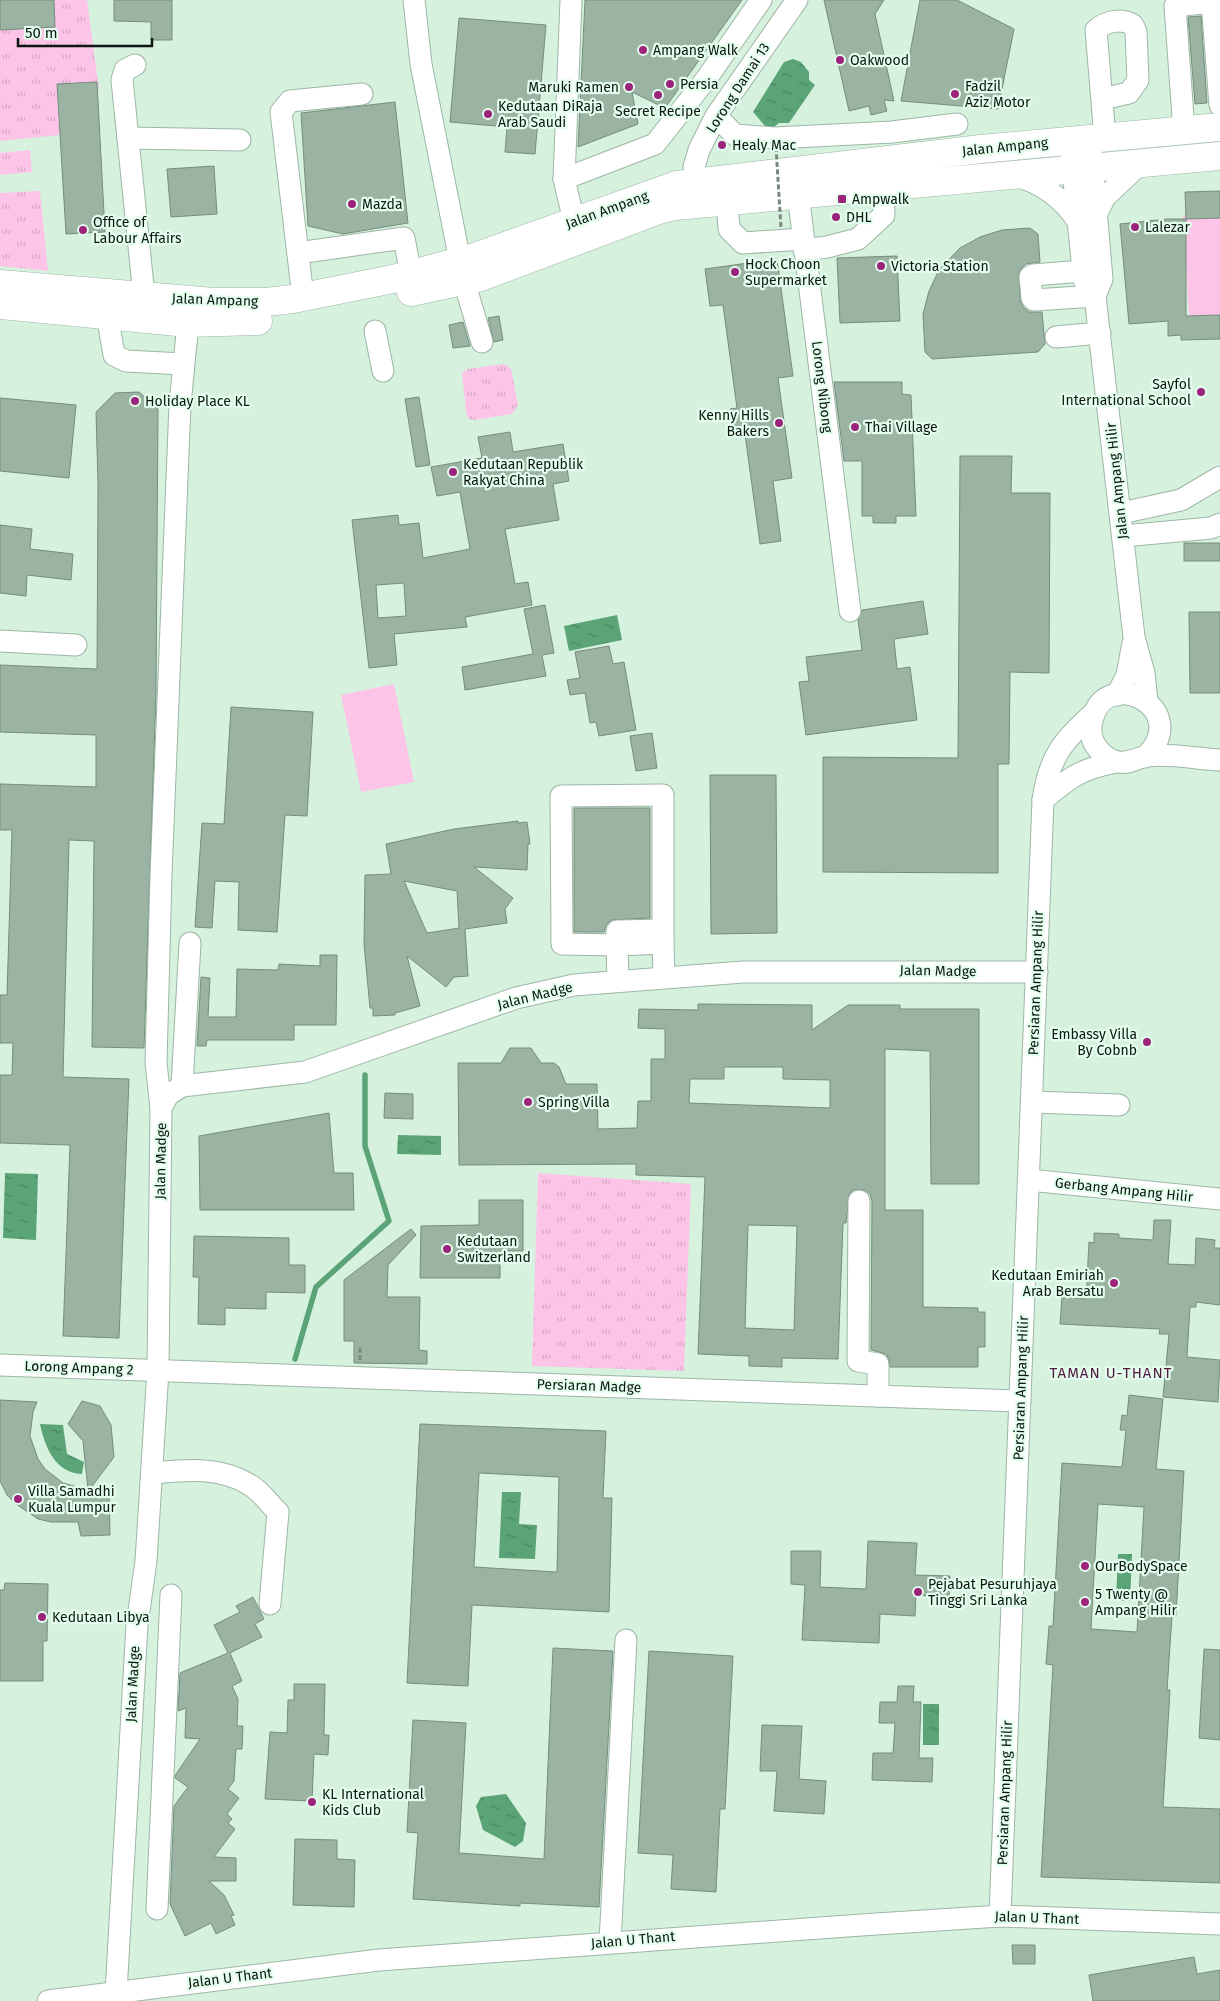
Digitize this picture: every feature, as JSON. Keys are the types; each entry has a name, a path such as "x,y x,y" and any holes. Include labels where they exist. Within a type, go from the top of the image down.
{"main road":[{"name":"Jalan Ampang","path":"0,304 188,323 283,318 462,271 574,222 666,188 696,182 895,159 1220,127"},
{"name":"Jalan Ampang","path":"0,284 236,303 266,302 304,297 410,275 462,271 481,277 659,210 728,200 1220,156"}],"street":[{"path":"414,0 421,64 462,271 482,342"},
{"path":"570,0 564,179 574,222"},
{"path":"564,179 655,144 707,78 761,0"},
{"path":"768,0 793,6"},
{"path":"1184,131 1175,6 1212,2 1220,105"},
{"name":"Lorong Damai 13","path":"696,182 694,167 699,150 716,116 793,6"},
{"path":"135,65 125,70 122,80 144,296"},
{"path":"707,78 731,92"},
{"path":"304,297 281,112 290,101 362,94"},
{"name":"Jalan Ampang Hilir","path":"1102,99 1088,139 1082,168 1092,270 1084,280 1095,296 1134,637 1144,673 1147,701"},
{"path":"716,116 736,135 775,138 892,132 957,124"},
{"path":"892,132 895,159"},
{"path":"128,138 240,140"},
{"path":"1009,175 1040,184 1066,204 1087,216 1141,163"},
{"path":"728,200 729,230 743,243 804,244 827,248 858,240 884,215 883,186"},
{"name":"Lorong Nibong","path":"798,194 844,580 850,611"},
{"path":"298,253 404,238 410,275"},
{"path":"1092,270 1033,275 1030,277 1032,298 1034,300 1095,296"},
{"path":"107,314 114,354 126,361 183,364"},
{"path":"161,1108 156,1063 161,875 183,364 188,323"},
{"path":"375,331 383,371"},
{"path":"1056,337 1100,333"},
{"path":"1121,513 1181,500 1220,477"},
{"path":"1123,536 1211,528 1220,524"},
{"name":"Jalan Ampang Hilir","path":"1117,695 1131,660 1134,637"},
{"path":"0,641 76,645"},
{"path":"1044,800 1078,773 1116,762 1136,761 1145,756 1158,740 1159,719 1147,701 1138,696 1117,695 1108,698 1094,713 1091,723 1094,743 1099,751 1116,762"},
{"name":"Persiaran Ampang Hilir","path":"1000,1916 1044,800 1046,778 1052,760 1061,744 1094,713"},
{"path":"1158,740 1171,751 1186,758"},
{"path":"1145,756 1220,760"},
{"path":"663,936 617,945 562,944 561,796 663,795 664,977"},
{"path":"182,1086 190,943"},
{"path":"617,945 618,981"},
{"name":"Jalan Madge","path":"116,1993 137,1625 146,1561 158,1370 161,1108 168,1095 182,1086 305,1072 516,998 574,985 752,972 1037,972"},
{"path":"1032,1102 1118,1106"},
{"name":"Gerbang Ampang Hilir","path":"1029,1180 1220,1199"},
{"path":"859,1201 858,1361 878,1364 878,1396"},
{"name":"Lorong Ampang 2","path":"0,1365 158,1370"},
{"name":"Persiaran Madge","path":"158,1370 1020,1401"},
{"path":"152,1473 195,1470 222,1472 252,1485 278,1512 270,1604"},
{"path":"157,1909 159,1824 171,1595"},
{"path":"610,1942 626,1640"},
{"path":"125,1825 159,1824"},
{"name":"Jalan U Thant","path":"48,2001 379,1960 610,1942 1000,1916 1220,1924"}],"path":[{"path":"776,147 781,228"}],"green space":[{"path":"0,0 87,0 99,89 58,93 60,135 0,141"},
{"path":"30,150 32,172 0,175 0,153"},
{"path":"40,191 48,271 0,266 0,193"},
{"path":"1220,215 1220,316 1189,316 1183,216"},
{"path":"504,364 511,368 518,405 512,414 474,420 469,419 466,412 462,373 468,369"},
{"path":"394,684 414,782 361,792 341,695"},
{"path":"538,1173 691,1184 684,1371 532,1366"}],"water":[{"path":"793,59 801,62 809,72 809,80 815,85 789,123 779,123 774,127 766,127 753,112 784,62"},
{"path":"617,615 622,640 569,651 564,626"},
{"path":"398,1135 441,1136 441,1155 397,1154"},
{"path":"5,1173 38,1174 36,1240 3,1238"},
{"path":"40,1424 63,1425 67,1454 84,1462 82,1474 73,1473 58,1464 48,1450"},
{"path":"502,1492 521,1492 519,1524 537,1525 535,1559 499,1558"},
{"path":"1118,1554 1132,1554 1130,1601 1116,1601"},
{"path":"923,1704 939,1704 939,1745 923,1745"},
{"path":"506,1794 526,1823 523,1841 515,1847 483,1830 476,1806 481,1797"}],"building":[{"path":"0,0 54,0 55,27 0,30"},
{"path":"114,0 172,0 172,40 151,40 151,22 114,21"},
{"name":"Ampang Walk","path":"585,0 742,0 665,108 632,92 638,124 578,147"},
{"path":"824,0 884,0 875,14 894,101 884,100 887,111 871,115 869,106 849,111"},
{"path":"920,0 957,0 1014,29 998,109 901,101"},
{"path":"1201,16 1207,103 1195,104 1188,17"},
{"path":"459,18 546,25 535,154 505,152 507,127 450,122"},
{"path":"97,82 105,232 66,234 57,84"},
{"path":"395,102 408,223 343,234 308,226 301,113"},
{"path":"214,166 217,214 171,217 167,169"},
{"path":"1220,191 1220,218 1186,219 1185,192"},
{"path":"1186,219 1186,316 1220,315 1220,339 1181,340 1181,335 1168,336 1168,321 1129,324 1120,224"},
{"path":"1030,228 1038,234 1040,262 1026,264 1019,271 1020,299 1023,307 1029,312 1042,312 1045,344 1038,352 932,359 925,352 923,314 929,291 939,270 960,248 980,237 1002,230"},
{"path":"897,256 900,321 840,323 837,258"},
{"path":"777,259 793,376 778,378 792,478 773,481 781,541 760,544 744,427 733,429 730,409 737,408 723,305 710,306 705,269"},
{"path":"499,316 503,340 494,342 488,318"},
{"path":"463,322 470,346 453,348 449,325"},
{"path":"834,382 902,382 902,394 911,395 916,516 896,516 896,523 873,523 873,516 862,516 862,461 844,461"},
{"path":"139,392 158,409 156,693 144,1048 92,1047 94,841 69,840 63,1077 129,1079 119,1338 63,1336 70,1145 0,1143 0,1075 12,1075 13,1043 0,1043 0,995 7,995 12,830 0,830 0,784 96,787 96,735 0,732 0,665 97,669 98,484 96,412 115,393"},
{"path":"419,397 430,465 416,467 405,399"},
{"path":"0,398 76,405 69,478 0,471"},
{"path":"510,432 513,452 563,444 569,481 553,484 559,520 505,529 515,584 528,582 532,605 465,617 467,627 394,634 397,665 369,668 352,520 398,515 399,525 419,523 423,558 470,549 460,492 437,496 431,467 482,458 478,437","holes":["404,583 406,616 378,618 376,585"]},
{"path":"960,456 1012,456 1011,493 1050,493 1049,673 1010,672 1009,764 998,764 998,873 823,872 823,757 958,758"},
{"path":"0,525 32,529 30,549 73,554 71,580 27,575 26,596 0,593"},
{"path":"1184,543 1220,543 1220,561 1184,561"},
{"path":"923,601 928,634 894,639 897,669 910,667 917,720 806,735 799,682 809,681 806,657 862,650 858,620 862,610"},
{"path":"545,605 554,653 542,655 546,676 465,690 462,667 533,654 524,609"},
{"path":"1189,612 1220,612 1220,693 1190,693"},
{"path":"609,646 613,664 624,662 636,730 599,736 596,722 590,723 585,693 570,695 567,680 580,678 575,652"},
{"path":"231,707 313,712 307,816 285,815 277,932 238,930 239,882 215,881 212,928 195,927 202,823 224,824"},
{"path":"652,733 657,768 636,771 630,736"},
{"path":"710,775 776,775 777,933 711,934"},
{"path":"574,808 650,808 650,918 611,920 606,925 604,932 574,932"},
{"path":"518,821 518,823 527,822 530,844 528,844 527,870 474,867 513,898 505,909 507,923 465,929 468,976 454,977 446,987 407,956 420,1006 395,1013 395,1015 373,1016 373,1008 370,1008 364,944 365,875 391,874 386,844 454,829","holes":["404,881 457,891 459,928 427,933"]},
{"path":"320,955 337,955 336,1025 294,1025 294,1040 207,1040 206,1046 197,1046 201,977 210,978 208,1017 236,1017 237,969 278,970 279,964 320,966"},
{"path":"698,1004 812,1005 812,1030 848,1005 900,1005 900,1009 979,1009 979,1184 931,1184 930,1051 885,1049 885,1210 923,1210 923,1307 978,1308 978,1312 985,1312 985,1347 978,1347 978,1367 890,1367 886,1354 871,1350 872,1201 870,1194 865,1190 853,1190 849,1194 846,1223 843,1223 838,1359 782,1358 782,1367 749,1366 749,1356 698,1354 705,1177 636,1175 636,1164 459,1165 458,1063 501,1063 510,1048 531,1048 541,1063 554,1063 559,1067 566,1084 597,1084 598,1129 637,1128 638,1101 651,1101 651,1059 665,1059 665,1029 638,1028 639,1009 698,1010","holes":["724,1067 783,1067 783,1079 830,1080 830,1108 689,1103 690,1079 724,1079","748,1225 797,1226 794,1330 745,1328"]},
{"path":"385,1093 413,1094 413,1119 384,1118"},
{"path":"329,1113 334,1173 353,1173 354,1210 200,1210 199,1136"},
{"path":"479,1200 523,1200 523,1251 500,1251 500,1278 420,1278 421,1226 479,1225"},
{"path":"1154,1220 1171,1220 1168,1264 1195,1265 1196,1238 1215,1240 1214,1248 1220,1248 1220,1305 1196,1302 1196,1307 1190,1307 1187,1357 1220,1360 1218,1402 1163,1397 1169,1334 1159,1334 1160,1329 1060,1324 1062,1297 1086,1299 1089,1242 1094,1243 1094,1233 1119,1234 1119,1238 1153,1240"},
{"path":"411,1229 416,1235 388,1265 387,1297 420,1297 419,1350 427,1351 427,1364 354,1363 354,1341 344,1341 344,1280"},
{"path":"194,1236 289,1238 289,1265 305,1265 305,1293 266,1292 266,1309 225,1308 225,1325 198,1324 199,1277 193,1277"},
{"path":"1129,1395 1163,1399 1156,1469 1184,1471 1176,1616 1172,1616 1167,1690 1170,1690 1163,1807 1220,1809 1220,1883 1041,1877 1053,1665 1046,1664 1049,1626 1053,1626 1062,1463 1122,1467 1126,1430 1120,1430 1122,1415 1127,1416","holes":["1098,1504 1144,1507 1137,1632 1091,1629"]},
{"path":"0,1400 37,1402 33,1412 30,1436 38,1459 45,1469 63,1483 88,1490 83,1441 68,1424 82,1401 100,1406 111,1425 114,1457 90,1489 109,1487 110,1535 81,1536 78,1522 51,1522 38,1519 16,1504 7,1495 0,1481"},
{"path":"420,1424 606,1431 603,1498 612,1498 609,1612 472,1605 468,1686 407,1683","holes":["479,1473 559,1477 557,1572 474,1567"]},
{"path":"868,1541 917,1543 915,1575 950,1576 949,1597 916,1595 915,1616 880,1614 879,1643 802,1640 805,1585 791,1584 791,1551 821,1551 820,1587 866,1589"},
{"path":"5,1583 48,1584 47,1641 43,1641 43,1681 0,1681 0,1590 4,1590"},
{"path":"253,1597 264,1619 255,1624 262,1637 230,1653 242,1681 232,1686 238,1699 237,1726 243,1726 242,1749 236,1749 234,1781 228,1789 239,1798 227,1814 232,1819 228,1823 235,1829 214,1857 236,1858 236,1881 209,1881 224,1895 234,1915 231,1916 235,1925 216,1934 211,1923 185,1936 170,1904 174,1806 188,1787 175,1778 200,1739 185,1738 186,1708 178,1711 180,1673 228,1653 214,1625 240,1612 236,1606"},
{"path":"553,1648 613,1651 599,1907 520,1903 520,1906 413,1899 418,1833 407,1832 413,1720 466,1723 459,1853 544,1859"},
{"path":"1204,1649 1220,1650 1220,1740 1199,1738"},
{"path":"649,1651 733,1656 725,1809 720,1809 716,1892 671,1889 673,1855 638,1853"},
{"path":"294,1684 325,1684 324,1735 329,1735 328,1755 314,1754 312,1801 265,1799 270,1732 287,1733 288,1700 294,1700"},
{"path":"898,1686 914,1686 913,1702 921,1702 919,1758 933,1758 932,1782 872,1780 873,1753 893,1753 895,1723 879,1723 880,1702 897,1702"},
{"path":"762,1725 802,1726 799,1779 826,1781 824,1814 774,1811 777,1771 760,1771"},
{"path":"295,1839 337,1840 337,1859 355,1860 354,1907 293,1905"},
{"path":"1012,1945 1035,1945 1035,1964 1013,1964"},
{"path":"1194,1957 1197,1974 1220,1970 1220,2001 1093,2001 1089,1975"}],"waterway":[{"path":"295,1359 316,1287 389,1221 365,1146 365,1075"}],"place":[{"name":"Ampang Walk","path":"643,50"},
{"name":"Oakwood","path":"840,60"},
{"name":"Persia","path":"670,84"},
{"name":"Maruki Ramen","path":"629,87"},
{"name":"Fadzil Aziz Motor","path":"955,94"},
{"name":"Secret Recipe","path":"658,95"},
{"name":"Kedutaan DiRaja Arab Saudi","path":"488,114"},
{"name":"Healy Mac","path":"722,145"},
{"name":"Ampwalk","path":"842,199"},
{"name":"Mazda","path":"352,204"},
{"name":"DHL","path":"836,217"},
{"name":"Lalezar","path":"1135,227"},
{"name":"Office of Labour Affairs","path":"83,230"},
{"name":"Victoria Station","path":"881,266"},
{"name":"Hock Choon Supermarket","path":"735,272"},
{"name":"Sayfol International School","path":"1201,392"},
{"name":"Holiday Place KL","path":"135,401"},
{"name":"Kenny Hills Bakers","path":"779,423"},
{"name":"Thai Village","path":"855,427"},
{"name":"Kedutaan Republik Rakyat China","path":"453,472"},
{"name":"Embassy Villa By Cobnb","path":"1147,1042"},
{"name":"Spring Villa","path":"528,1102"},
{"name":"Kedutaan Switzerland","path":"447,1249"},
{"name":"Kedutaan Emiriah Arab Bersatu","path":"1114,1283"},
{"name":"Villa Samadhi Kuala Lumpur","path":"18,1499"},
{"name":"OurBodySpace","path":"1085,1566"},
{"name":"Pejabat Pesuruhjaya Tinggi Sri Lanka","path":"918,1592"},
{"name":"5 Twenty @ Ampang Hilir","path":"1085,1602"},
{"name":"Kedutaan Libya","path":"42,1617"},
{"name":"KL International Kids Club","path":"312,1802"}],"district":[{"name":"TAMAN U-THANT","path":"1111,1373"}]}
